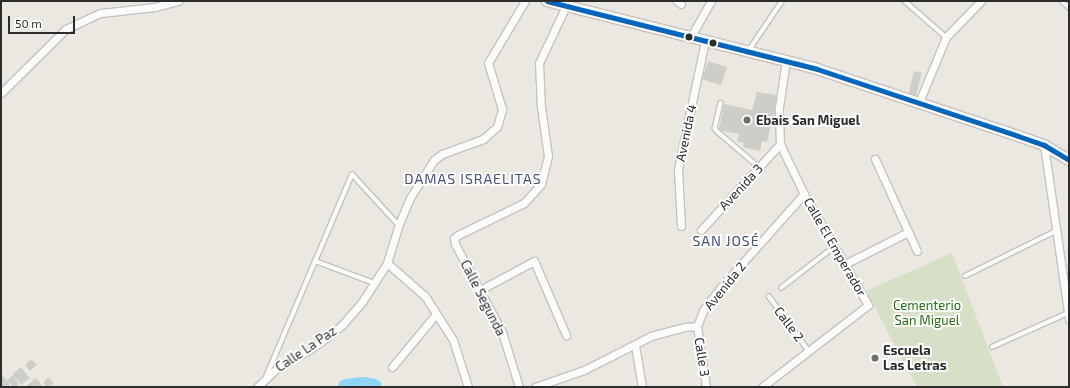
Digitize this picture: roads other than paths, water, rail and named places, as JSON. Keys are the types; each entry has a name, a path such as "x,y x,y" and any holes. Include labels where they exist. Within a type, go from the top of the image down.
{"main road":[{"path":"547,1 690,38 786,60 919,102 1044,145 1069,160"}],"street":[{"path":"1,93 66,28 102,12 155,7 178,1"},
{"name":"Calle La Paz","path":"257,387 265,378 290,359 306,352 342,325 362,302 387,263 399,224 410,198 434,160 442,154 483,139 497,127 502,109 488,63 525,1"},
{"path":"690,38 711,1"},
{"path":"919,102 946,37 981,1"},
{"name":"Calle Segunda","path":"519,387 502,332 455,244 454,238 524,203 542,184 548,156 541,107 539,63 566,6"},
{"name":"Avenida 4","path":"681,226 678,169 705,41"},
{"name":"Calle El Emperador","path":"762,387 868,305 804,194 780,144 778,107 786,60"},
{"name":"Avenida 3","path":"701,230 780,144"},
{"path":"1044,145 1068,316"},
{"path":"875,159 916,251"},
{"name":"Avenida 2","path":"697,326 704,310 721,287 804,194"},
{"path":"845,264 908,232"},
{"path":"480,290 534,261 566,335"},
{"path":"387,263 418,289 453,340 468,387"},
{"path":"392,367 436,314"},
{"path":"535,387 584,370 651,336 685,327 697,326"},
{"name":"Calle 3","path":"697,326 706,387"},
{"path":"635,345 642,387"}],"lane":[{"path":"748,51 782,1"},
{"path":"905,1 946,37"},
{"path":"1062,1 1069,7"},
{"path":"721,102 715,128 759,167"},
{"path":"265,378 352,174 399,224"},
{"path":"965,276 1056,231"},
{"path":"781,288 835,247"},
{"path":"315,261 374,283"},
{"name":"Calle 2","path":"769,296 809,351"},
{"path":"992,347 1068,316"}],"waterway":[{"path":"346,387 363,385 374,387"}],"place":[{"name":"Ebais San Miguel","path":"747,120"},
{"name":"Escuela Las Letras","path":"875,358"}],"district":[{"name":"DAMAS ISRAELITAS","path":"473,179"},
{"name":"SAN JOSÉ","path":"726,241"}],"park label":[{"name":"Cementerio San Miguel","path":"927,314"}]}
